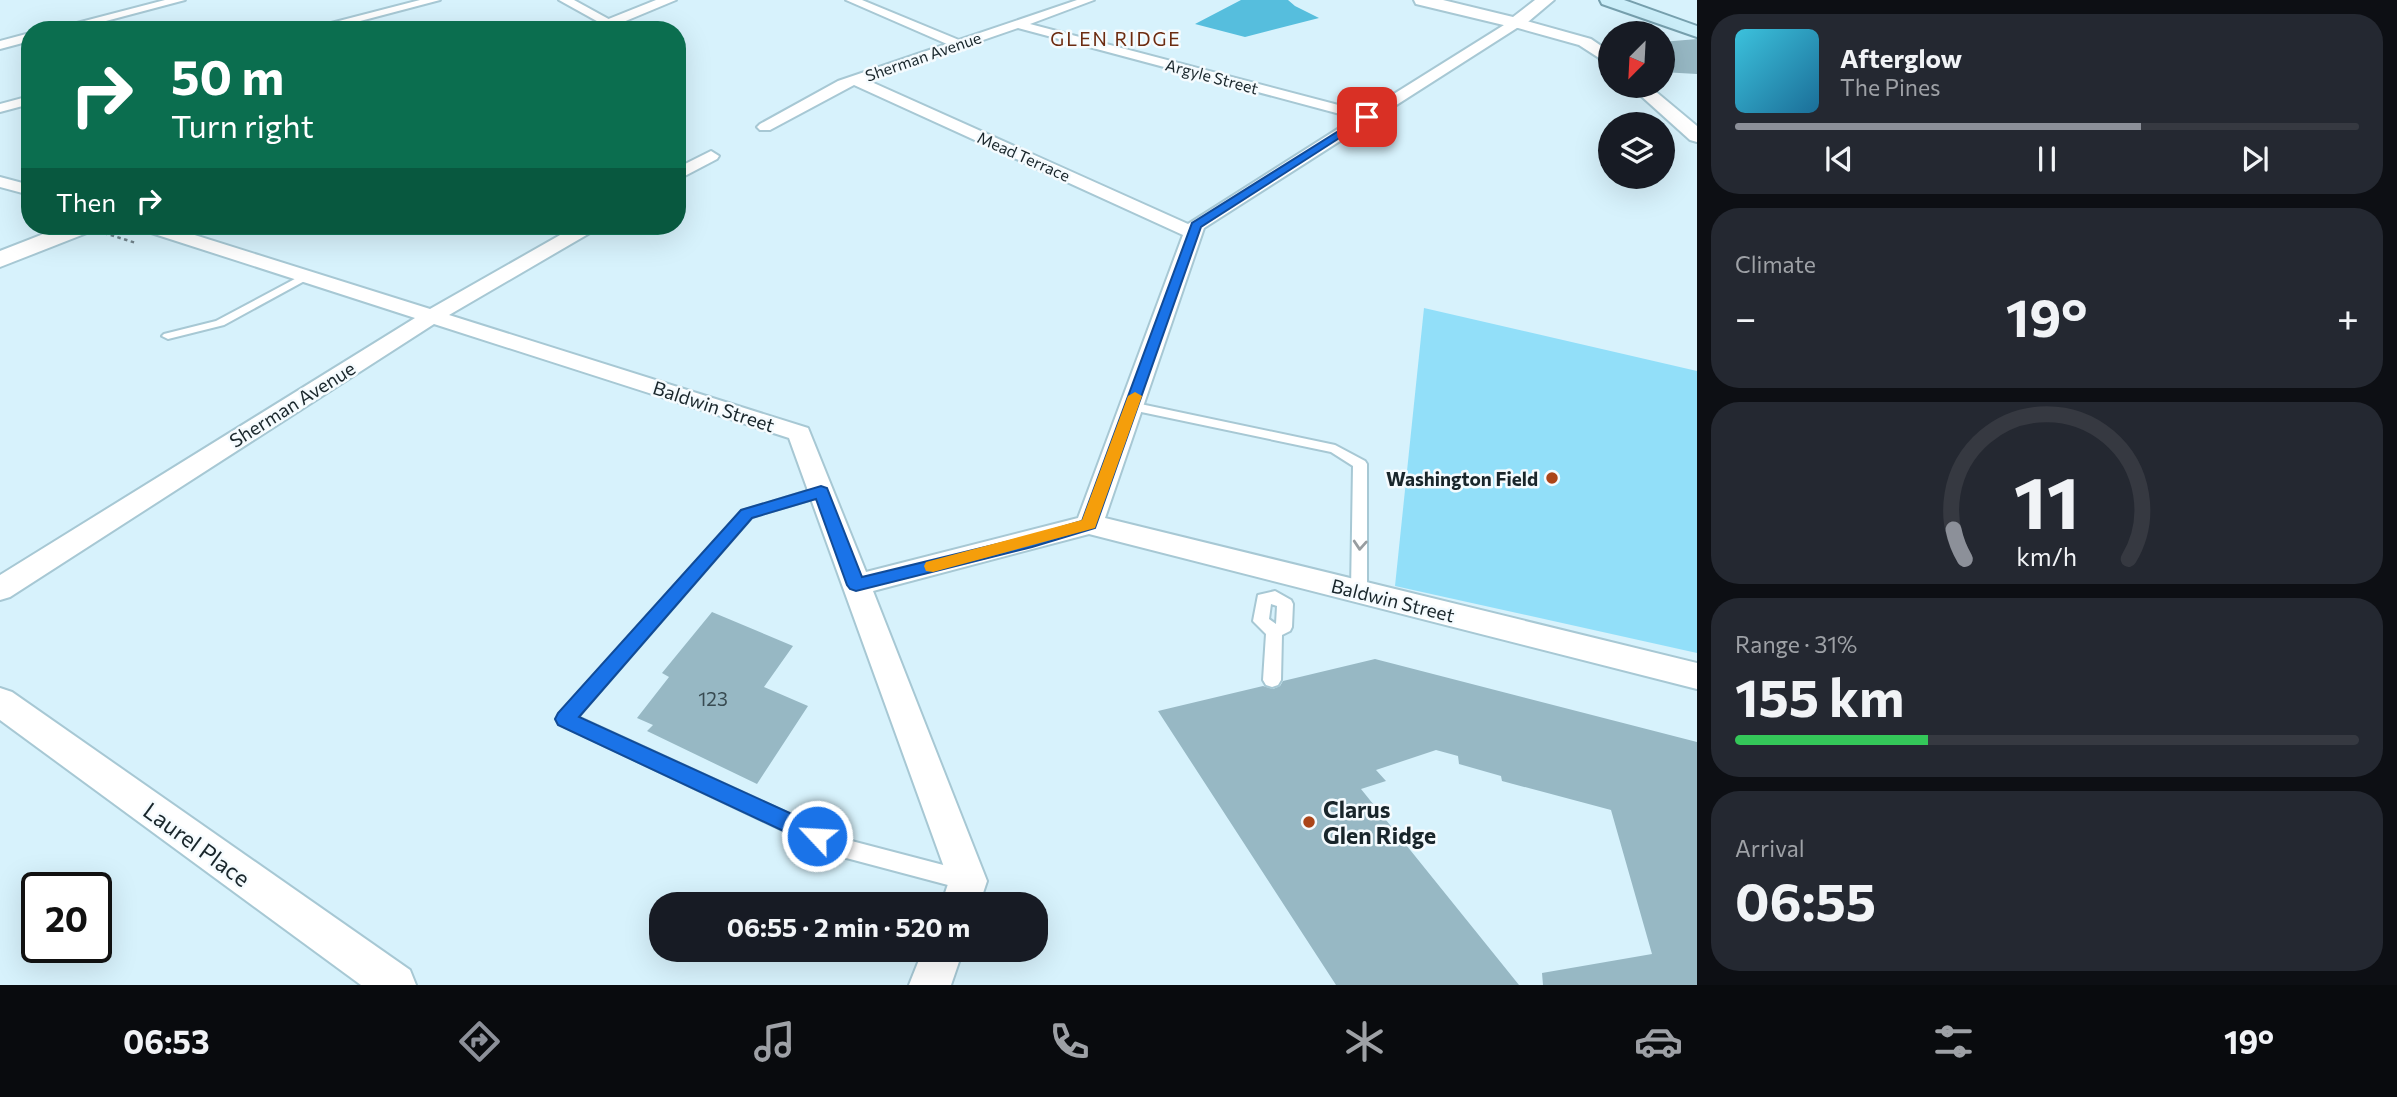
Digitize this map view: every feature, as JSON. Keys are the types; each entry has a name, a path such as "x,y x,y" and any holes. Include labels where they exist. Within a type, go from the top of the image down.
{"main road":[{"path":"1422,0 1517,23 1546,0"},
{"path":"1608,0 1697,32"}],"street":[{"path":"93,21 180,0"},
{"path":"347,21 434,0"},
{"path":"565,0 613,21 664,2"},
{"path":"852,0 958,44"},
{"name":"Sherman Avenue","path":"765,127 855,80 1088,0"},
{"path":"856,585 1089,524 1196,225 1517,23 1585,42 1598,51"},
{"name":"Argyle Street","path":"1016,24 1367,117"},
{"path":"0,45 21,39"},
{"name":"Mead Terrace","path":"855,80 1193,233"},
{"path":"1653,98 1697,136"},
{"path":"0,108 21,102"},
{"path":"686,170 711,156"},
{"path":"0,182 21,188"},
{"path":"0,260 71,235"},
{"name":"Baldwin Street","path":"142,235 306,276 799,433 968,881"},
{"name":"Sherman Avenue","path":"0,589 432,316 573,235"},
{"name":"Baldwin Street","path":"1089,524 1275,584 1359,592 1697,676"},
{"name":"Laurel Place","path":"0,702 394,985"},
{"path":"964,892 968,881"},
{"path":"930,985 939,962"}],"lane":[{"path":"1676,25 1697,24"},
{"path":"168,336 220,323 306,276"},
{"path":"1131,406 1335,449 1360,464 1359,592"},
{"path":"821,492 747,514 565,719 842,848 968,881"},
{"path":"1272,680 1274,631 1261,621 1264,599 1275,584"}],"shaded area":[{"path":"1241,0 1288,0 1319,18 1245,37 1195,24"},
{"name":"Washington Field","path":"1424,308 1697,371 1697,653 1395,586"}],"building":[{"path":"1697,39 1697,74 1675,73 1675,41"},
{"path":"712,612 793,646 764,687 808,706 757,784 647,731 653,725 637,718 669,677 662,673"},
{"name":"Clarus Glen Ridge","path":"1375,659 1697,742 1697,985 1543,985 1542,973 1652,954 1611,810 1502,781 1501,776 1459,764 1458,756 1436,750 1376,770 1386,781 1361,789 1519,985 1336,985 1158,711 1263,686 1273,689 1283,681"}],"slow traffic":[{"path":"933,566 1089,524 1135,396"}],"place":[{"name":"Washington Field","path":"1552,478"},
{"name":"Clarus Glen Ridge","path":"1309,822"}],"district":[{"name":"GLEN RIDGE","path":"1116,38"}],"route":[{"path":"817,836 565,719 747,514 821,492 856,585 1089,524 1196,225 1367,117"}]}
